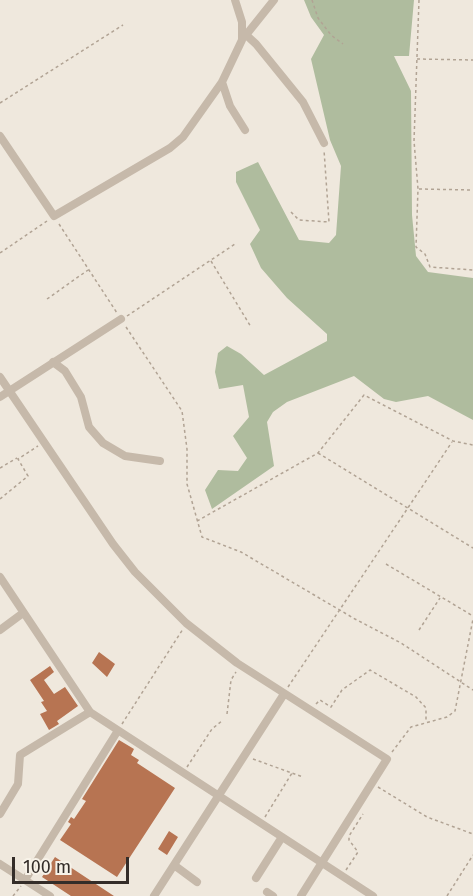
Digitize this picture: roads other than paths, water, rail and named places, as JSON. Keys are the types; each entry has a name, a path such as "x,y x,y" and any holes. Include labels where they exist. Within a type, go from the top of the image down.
{"street":[{"path":"235,0 245,34 303,102 324,143"},
{"path":"0,136 54,216 177,143 222,82 245,34 274,0"},
{"path":"222,82 230,106 245,130"},
{"path":"0,397 121,319"},
{"path":"53,362 65,371 81,397 89,427 103,443 125,456 160,461"},
{"path":"0,376 113,544 135,572 186,623 241,666 387,759 301,896"},
{"path":"0,577 90,712 117,732 373,896"},
{"path":"0,630 23,613"},
{"path":"154,896 243,754 284,694"},
{"path":"0,814 18,784 20,755 90,712"},
{"path":"25,880 117,732"},
{"path":"256,878 282,837"},
{"path":"0,864 50,896"},
{"path":"174,865 197,882"}]}
